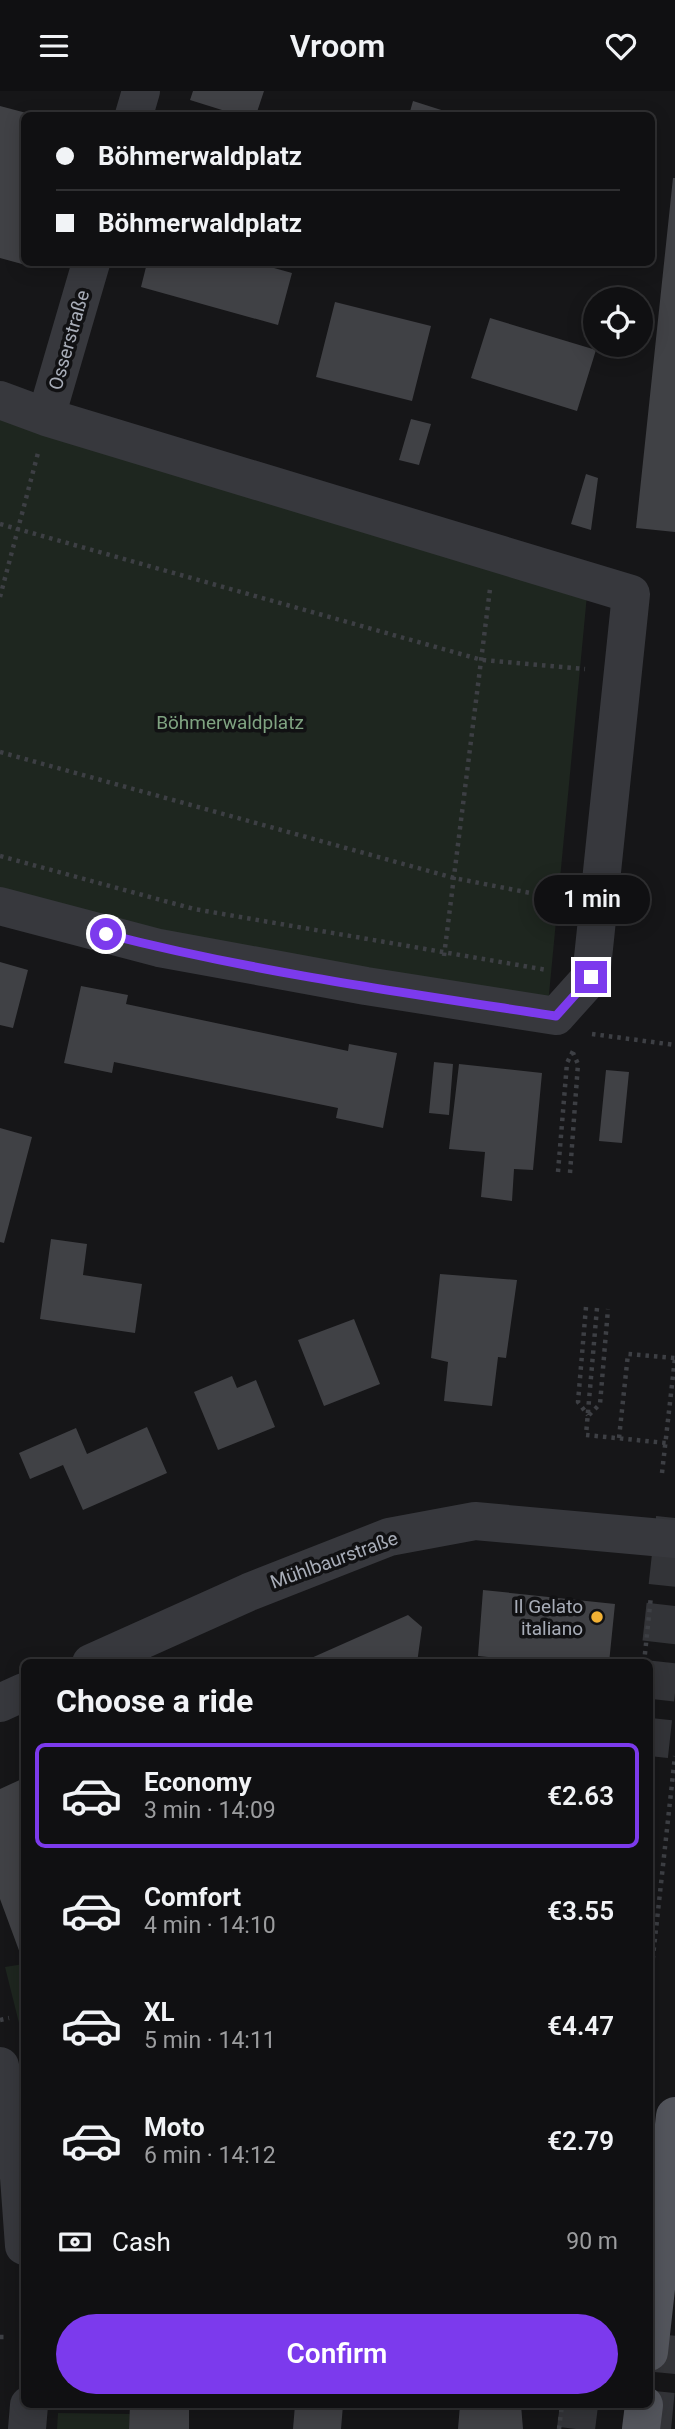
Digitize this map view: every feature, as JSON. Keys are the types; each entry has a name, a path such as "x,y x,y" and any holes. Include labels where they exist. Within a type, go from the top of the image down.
{"main road":[{"path":"653,2316 675,2116"},
{"path":"641,2429 643,2408"}],"street":[{"path":"135,112 141,91"},
{"name":"Osserstraße","path":"46,417 90,266"},
{"path":"0,400 46,417 631,594 625,672 591,977 556,1016 159,948 0,906"},
{"name":"Mühlbaurstraße","path":"100,1659 249,1592 389,1537 475,1521 675,1539"},
{"path":"0,1703 21,1693"},
{"path":"0,2066 19,2177 21,2205"},
{"path":"27,2429 29,2408"}],"path":[{"path":"0,597 46,417"},
{"path":"0,524 482,660 625,672"},
{"path":"440,998 495,553"},
{"path":"0,752 454,878 598,906"},
{"path":"0,856 194,909 591,977"},
{"path":"589,1033 675,1045"},
{"path":"558,1172 567,1063 575,1042"},
{"path":"570,1173 578,1064 573,1053"},
{"path":"586,1307 578,1402 588,1415"},
{"path":"597,1308 586,1435 666,1443"},
{"path":"588,1415 600,1404 608,1309"},
{"path":"619,1438 628,1354 675,1358 662,1473"},
{"path":"644,1659 650,1595"},
{"path":"653,1957 675,1756"},
{"path":"0,2020 9,2018"},
{"path":"0,2337 7,2337"},
{"path":"559,2429 562,2408"}],"green space":[{"name":"Böhmerwaldplatz","path":"0,412 587,595 548,1005 185,943 0,894"},
{"path":"21,1964 21,2031 5,1967"},
{"path":"58,2413 130,2414 129,2429 57,2429"}],"building":[{"path":"193,91 264,91 257,112 228,112 190,100"},
{"path":"413,101 448,112 410,112"},
{"path":"0,106 23,112 21,264 0,258"},
{"path":"675,178 675,532 636,528"},
{"path":"146,266 267,266 292,273 278,325 141,287"},
{"path":"335,302 431,326 412,401 316,377"},
{"path":"490,318 583,346 583,357 594,357 577,411 471,378"},
{"path":"411,419 431,424 419,465 399,460"},
{"path":"586,474 598,478 591,530 571,524"},
{"path":"0,962 28,970 13,1028 0,1025"},
{"path":"81,986 128,995 126,1004 348,1051 349,1044 397,1053 383,1128 336,1118 338,1108 114,1062 112,1073 64,1063"},
{"path":"434,1062 453,1064 449,1115 429,1113"},
{"path":"459,1064 542,1073 533,1170 514,1169 512,1201 481,1197 485,1152 449,1149"},
{"path":"606,1070 629,1072 622,1143 599,1141"},
{"path":"0,1128 32,1137 4,1243 0,1242"},
{"path":"51,1239 87,1244 83,1275 142,1284 135,1333 40,1319"},
{"path":"440,1274 517,1280 506,1358 498,1357 492,1406 444,1401 448,1362 431,1358"},
{"path":"354,1319 380,1384 324,1406 298,1340"},
{"path":"232,1376 237,1388 256,1380 275,1427 218,1450 194,1392"},
{"path":"147,1427 167,1473 83,1510 63,1465 30,1479 19,1453 76,1428 87,1454"},
{"path":"483,1590 615,1604 609,1659 508,1659 478,1656"},
{"path":"408,1615 422,1627 418,1659 309,1659"},
{"path":"21,1779 21,1956 0,1899 0,1789"},
{"path":"130,2408 189,2408 189,2429 129,2429"},
{"path":"295,2408 343,2408 341,2429 293,2429"},
{"path":"460,2408 521,2408 523,2429 458,2429"}],"tunnel":[{"path":"653,1719 675,1518"},
{"path":"652,2429 663,2316"},
{"path":"576,2429 579,2408"}],"place":[{"name":"Il Gelato italiano","path":"597,1617"}],"route":[{"path":"106,934 159,948 366,986 556,1016 576,997 591,977"}]}
